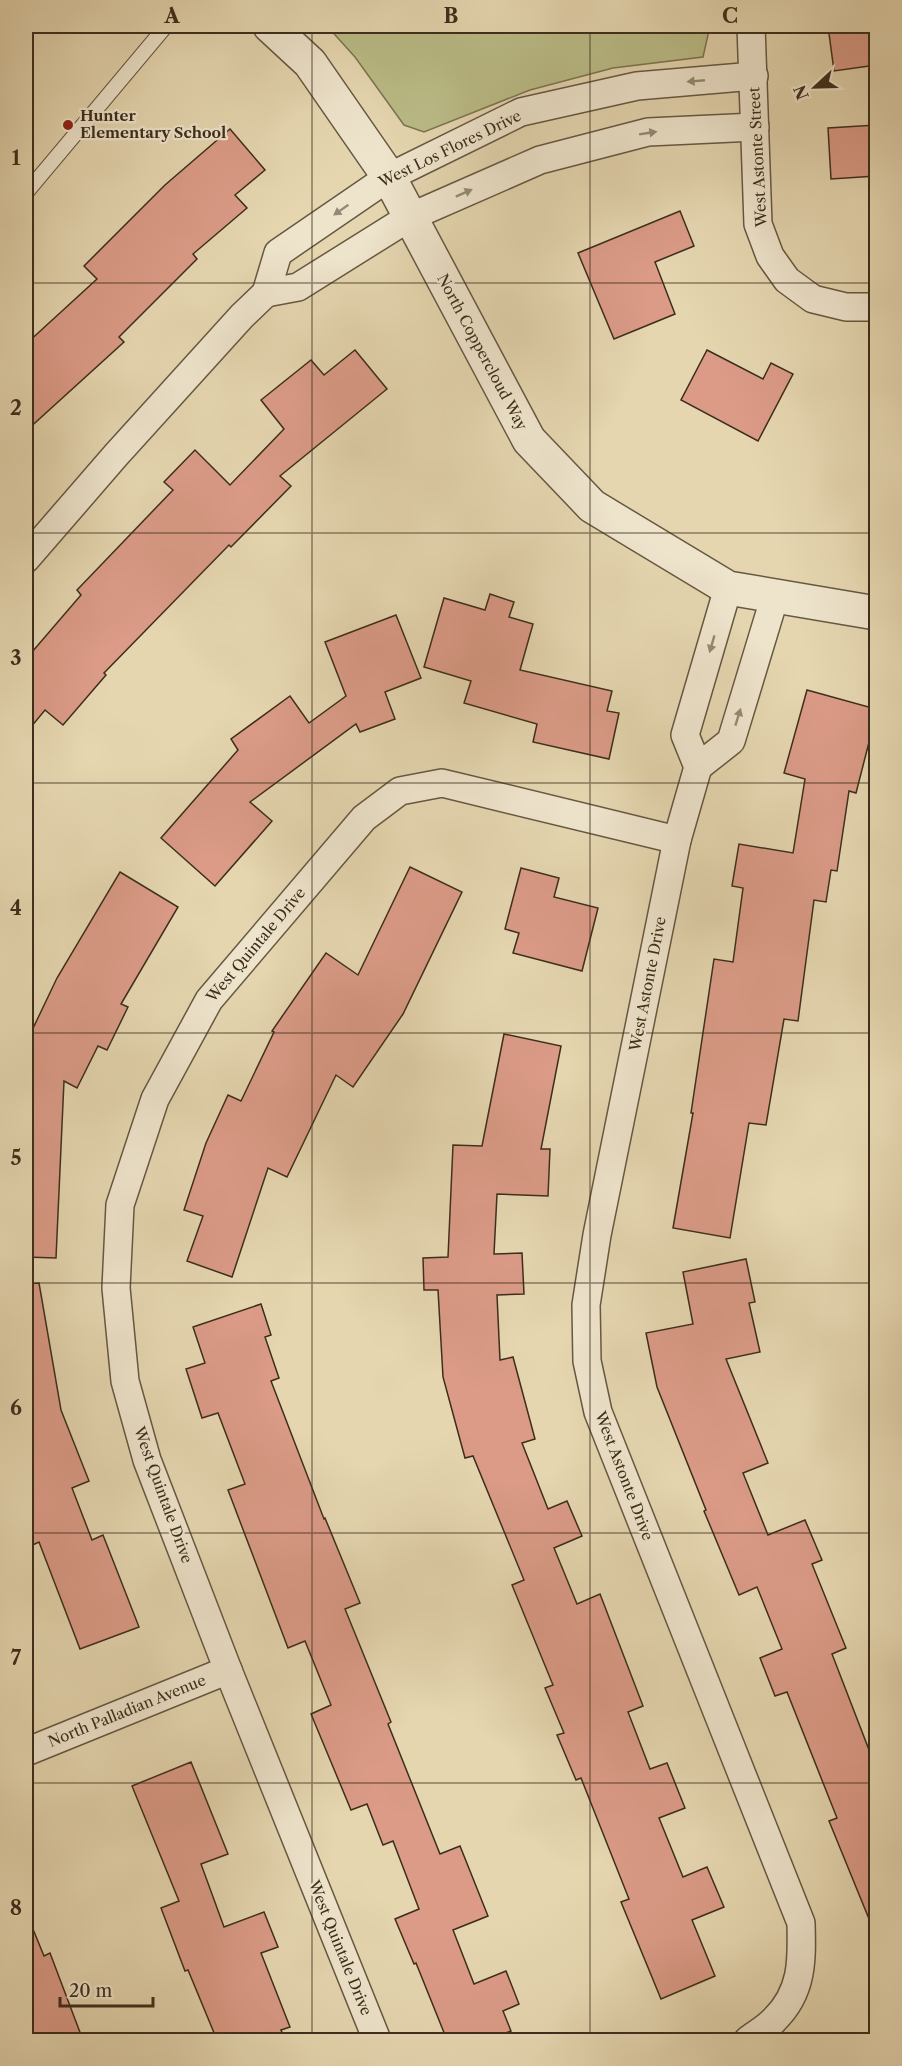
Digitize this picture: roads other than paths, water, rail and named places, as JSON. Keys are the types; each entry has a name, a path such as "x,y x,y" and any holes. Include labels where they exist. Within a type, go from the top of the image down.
{"street":[{"name":"North Coppercloud Way","path":"270,26 310,63 389,177 529,440 592,506 728,588 876,613"},
{"name":"West Astonte Street","path":"751,26 758,224 770,256 788,280 813,299 846,307 876,307"},
{"name":"West Los Flores Drive","path":"26,559 116,455 242,316 266,293 278,253 389,177 521,112 637,86 754,76"},
{"path":"266,293 298,287 410,217 540,160 648,132 755,127"},
{"path":"728,588 685,735 698,767 731,741 775,596"},
{"name":"West Astonte Drive","path":"698,767 677,840 597,1235 586,1305 587,1361 598,1412 801,1923 802,1957 796,1989 775,2020 748,2040"},
{"name":"West Quintale Drive","path":"377,2040 228,1670 147,1460 125,1381 116,1288 120,1205 155,1099 209,1000 364,818 400,791 442,783 677,840"},
{"name":"North Palladian Avenue","path":"26,1752 228,1670"}],"lane":[{"path":"26,193 166,26"}],"place":[{"name":"Hunter Elementary School","path":"68,125"}]}
